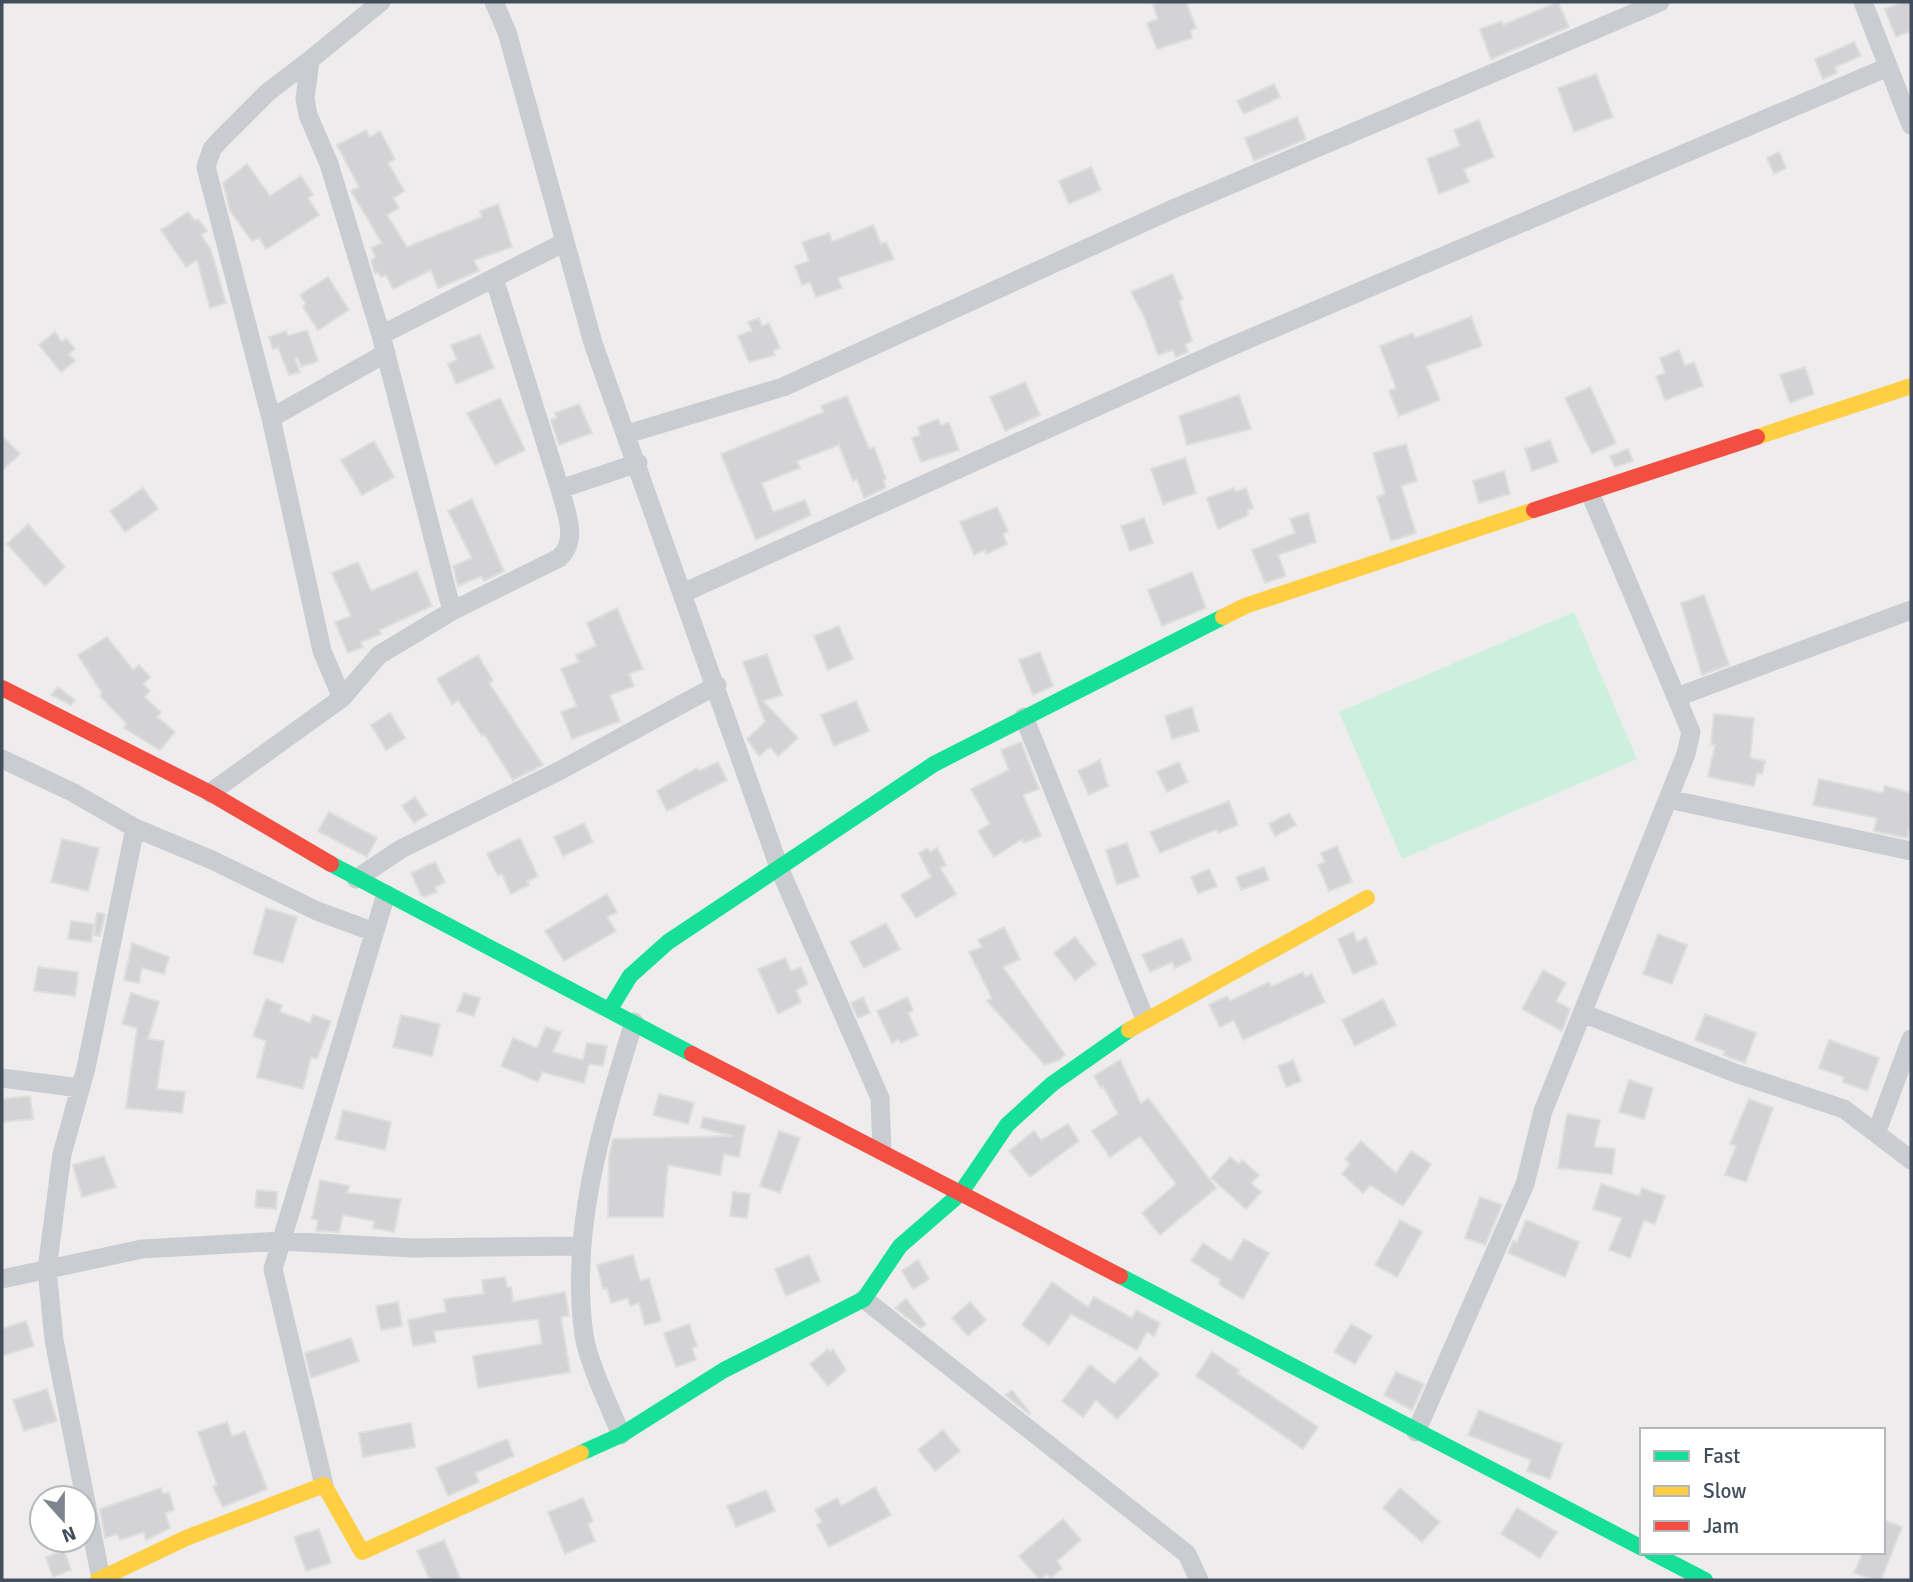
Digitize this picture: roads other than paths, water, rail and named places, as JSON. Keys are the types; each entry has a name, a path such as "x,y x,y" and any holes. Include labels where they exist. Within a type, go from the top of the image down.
{"street":[{"path":"342,698 322,651 271,418 206,167 212,149 268,92 381,2"},
{"path":"495,2 507,32 593,343 628,434 780,870 880,1098 882,1151"},
{"path":"628,434 783,387 1173,209 1660,2"},
{"path":"1863,2 1911,125"},
{"path":"310,60 305,99 308,115 329,164 384,344 452,611"},
{"path":"682,593 1225,349 1888,67"},
{"path":"271,418 384,344 494,278 565,242"},
{"path":"210,793 342,698 379,655 452,611 559,558 569,550 570,529 560,489 494,278"},
{"path":"610,1009 630,976 668,942 780,870 934,764 1245,606 1911,386"},
{"path":"560,489 638,463"},
{"path":"1416,1432 1525,1184 1543,1111 1668,799 1691,732 1590,493"},
{"path":"1678,697 1911,610"},
{"path":"356,879 401,849 559,771 717,685"},
{"path":"2,688 210,793 356,879 634,1021 960,1194 1640,1547"},
{"path":"1024,717 1145,1019"},
{"path":"2,759 72,792 135,828 212,860 317,911 373,932"},
{"path":"1668,799 1911,851"},
{"path":"135,828 80,1088 62,1154 47,1269 54,1340 99,1579 186,1538 324,1485"},
{"path":"386,894 273,1269 324,1485 362,1552 621,1435 724,1370 864,1299 900,1246 960,1194 1007,1125 1052,1084 1145,1019 1367,898"},
{"path":"1582,1013 1735,1073 1844,1109 1877,1131 1911,1160"},
{"path":"621,1435 584,1337 579,1245 606,1112 634,1021"},
{"path":"1877,1131 1911,1039"},
{"path":"2,1078 80,1088"},
{"path":"2,1279 142,1249 280,1241 413,1248 579,1245"},
{"path":"864,1299 1187,1554 1199,1580"},
{"path":"1655,1554 1705,1580"}]}
